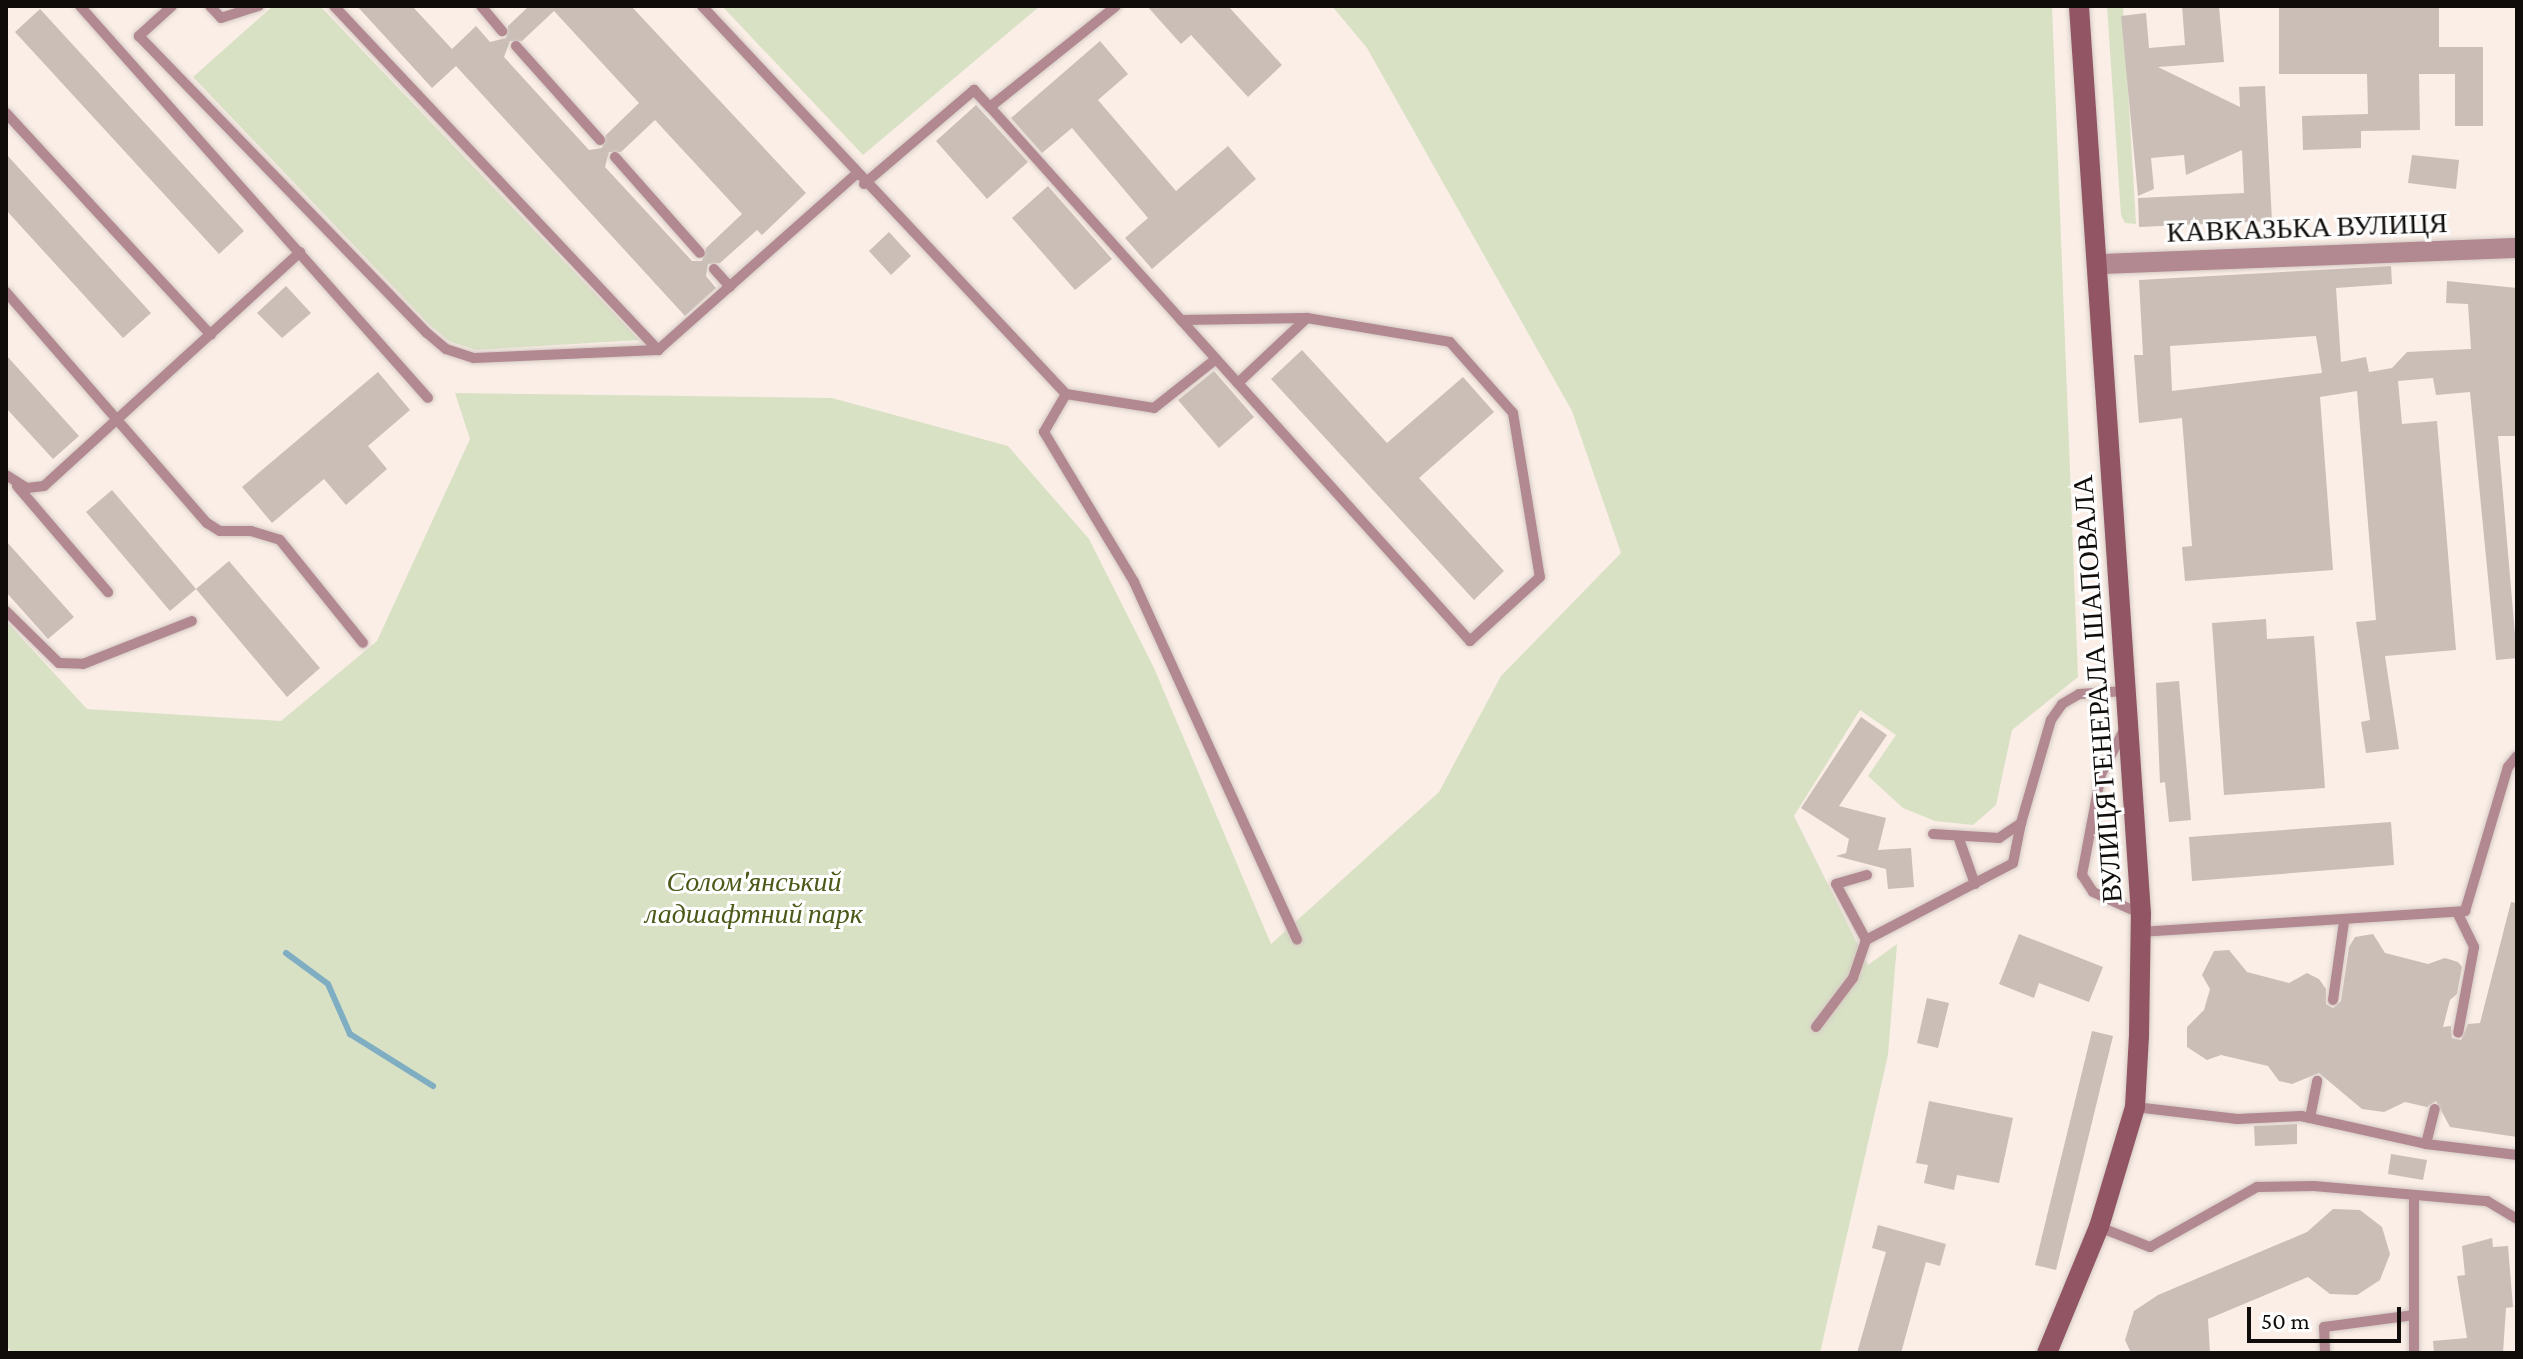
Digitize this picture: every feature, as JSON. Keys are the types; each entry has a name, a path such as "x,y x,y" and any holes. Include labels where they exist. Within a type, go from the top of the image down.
{"street":[{"name":"ВУЛИЦЯ ГЕНЕРАЛА ШАПОВАЛА","path":"2047,1353 2099,1227 2135,1107 2141,923 2099,264 2079,6"},
{"name":"КАВКАЗЬКА ВУЛИЦЯ","path":"2099,264 2517,248"}],"lane":[{"path":"80,6 428,398"},
{"path":"172,6 139,36 446,349 474,358 658,350 855,175"},
{"path":"210,6 221,18 259,6"},
{"path":"334,6 658,350"},
{"path":"481,6 502,31"},
{"path":"702,6 855,175 1066,394 1154,408 1216,359"},
{"path":"990,107 1116,6"},
{"path":"516,46 600,140"},
{"path":"864,184 974,90 990,107 1181,320 1216,359 1470,641 1540,577 1513,413 1450,342 1307,318 1181,320"},
{"path":"6,113 211,335"},
{"path":"615,157 700,253"},
{"path":"16,485 44,486 300,252"},
{"path":"714,269 730,287"},
{"path":"6,292 207,523 220,531 251,531 280,540 363,643"},
{"path":"1238,383 1307,318"},
{"path":"1066,394 1044,432 1134,582 1297,940"},
{"path":"6,475 108,592"},
{"path":"6,611 59,663 83,664 192,621"},
{"path":"1816,1027 1853,978 1866,940 2013,863 2021,823 2051,720 2062,704 2079,694 2125,691"},
{"path":"2128,721 2101,774 2082,875 2093,892 2141,923 2344,922 2465,911 2508,767 2517,756"},
{"path":"1933,834 1999,838 2021,823"},
{"path":"1958,836 1975,884"},
{"path":"1866,940 1836,884 1867,875"},
{"path":"2457,912 2474,947 2458,1033"},
{"path":"2333,1000 2344,922"},
{"path":"2310,1118 2317,1081"},
{"path":"2135,1107 2237,1119 2310,1118 2426,1144 2517,1155"},
{"path":"2426,1144 2435,1109"},
{"path":"2099,1227 2150,1247 2257,1187 2314,1186 2487,1201 2517,1219"},
{"path":"2414,1197 2414,1353"},
{"path":"2325,1353 2324,1327 2414,1315"}],"green space":[{"path":"273,6 320,6 639,340 476,350 449,341 429,324 193,77"},
{"path":"722,6 1040,6 863,155"},
{"name":"Солом'янський ладшафтний парк","path":"1332,6 2052,6 2078,677 2012,730 1996,805 1973,825 1935,821 1903,808 1868,776 1896,735 1860,710 1794,816 1868,965 1897,944 1888,1055 1820,1353 12,1353 6,1345 6,621 87,709 281,721 377,641 470,439 455,393 832,398 1008,446 1089,539 1154,668 1271,944 1439,792 1501,676 1621,553 1572,411 1367,48"},
{"path":"2107,6 2123,6 2136,224 2125,223 2121,215"}],"building":[{"path":"357,6 412,6 452,49 476,26 490,42 506,38 508,26 529,6 631,6 806,193 762,235 757,230 720,263 708,264 706,276 716,288 685,316 456,66 432,88","holes":["554,11 639,103 606,135 602,148 589,150 504,57 510,41 522,41","655,120 742,214 706,248 702,261 692,261 605,167 609,152 621,152"]},
{"path":"1147,6 1228,6 1282,65 1248,97 1191,35 1181,44"},
{"path":"2182,6 2219,6 2224,62 2158,67 2240,107 2239,87 2265,86 2272,221 2139,227 2138,198 2244,193 2242,150 2186,175 2184,155 2151,158 2154,189 2138,196 2121,16 2146,13 2149,48 2185,45"},
{"path":"2279,6 2439,6 2439,47 2483,47 2483,126 2455,126 2455,74 2419,74 2420,130 2361,131 2361,148 2303,150 2302,116 2368,114 2367,74 2279,74"},
{"path":"40,9 244,231 219,254 15,32"},
{"path":"1100,41 1128,74 1098,100 1176,191 1228,146 1256,179 1152,269 1125,238 1148,218 1072,128 1042,153 1011,118"},
{"path":"976,105 1028,162 987,199 936,141"},
{"path":"6,154 151,313 123,338 6,210"},
{"path":"2412,155 2459,160 2456,189 2408,183"},
{"path":"1048,186 1112,259 1075,290 1012,218"},
{"path":"889,232 911,256 891,275 869,251"},
{"path":"2391,266 2392,284 2336,288 2341,362 2366,357 2369,372 2392,368 2407,352 2471,349 2468,304 2446,303 2447,281 2517,288 2517,436 2498,436 2517,658 2496,660 2470,392 2436,395 2433,378 2398,381 2402,424 2437,421 2456,650 2385,656 2399,749 2366,753 2361,722 2370,720 2356,622 2376,620 2357,391 2320,397 2333,570 2185,581 2182,547 2192,546 2182,418 2139,423 2134,355 2143,355 2139,280","holes":["2316,336 2322,373 2172,391 2170,346"]},
{"path":"286,286 311,313 282,338 257,313"},
{"path":"1302,350 1387,443 1463,377 1494,412 1419,478 1504,571 1474,600 1271,379"},
{"path":"6,355 79,436 53,459 6,408"},
{"path":"1214,371 1254,417 1219,448 1178,400"},
{"path":"378,372 410,410 368,446 387,469 346,505 324,479 272,523 242,487"},
{"path":"112,490 196,589 170,611 86,512"},
{"path":"6,541 74,617 48,639 6,592"},
{"path":"229,561 320,668 287,697 196,589"},
{"path":"2266,619 2267,639 2314,636 2325,788 2224,795 2212,623"},
{"path":"2179,681 2191,820 2169,822 2165,782 2160,783 2156,683"},
{"path":"1861,717 1887,735 1839,806 1886,818 1878,850 1911,848 1914,887 1888,889 1886,869 1836,856 1846,853 1849,839 1801,808"},
{"path":"2391,822 2394,865 2192,881 2189,837"},
{"path":"2511,902 2517,903 2517,1137 2450,1127 2436,1101 2427,1107 2405,1102 2384,1112 2362,1109 2319,1073 2292,1084 2279,1081 2268,1066 2221,1055 2207,1060 2187,1047 2187,1027 2204,1010 2210,989 2202,975 2214,951 2229,950 2247,972 2289,983 2307,973 2319,979 2326,989 2326,1004 2333,1008 2341,1001 2349,947 2355,937 2373,934 2385,953 2428,964 2445,958 2458,962 2462,967 2457,994 2450,1000 2443,1027 2451,1026 2452,1038 2461,1040 2468,1024 2480,1023"},
{"path":"2019,934 2103,967 2089,1002 2039,983 2034,998 1999,984"},
{"path":"1927,998 1949,1003 1938,1048 1917,1043"},
{"path":"2092,1031 2113,1036 2056,1270 2035,1265"},
{"path":"1929,1101 2013,1118 1999,1183 1957,1175 1954,1190 1924,1183 1928,1165 1916,1163"},
{"path":"2297,1124 2297,1144 2255,1146 2254,1126"},
{"path":"2391,1154 2427,1160 2423,1180 2388,1174"},
{"path":"2333,1209 2360,1210 2382,1227 2390,1254 2380,1280 2357,1295 2330,1294 2308,1277 2208,1319 2210,1353 2131,1353 2125,1340 2134,1311 2158,1295 2307,1232"},
{"path":"1878,1225 1946,1244 1940,1266 1926,1262 1901,1353 1857,1353 1886,1252 1872,1248"},
{"path":"2492,1238 2493,1247 2508,1246 2513,1307 2506,1308 2503,1353 2434,1353 2433,1341 2467,1338 2457,1276 2465,1275 2462,1246"}],"waterway":[{"path":"286,953 328,984 350,1034 433,1086"}]}
